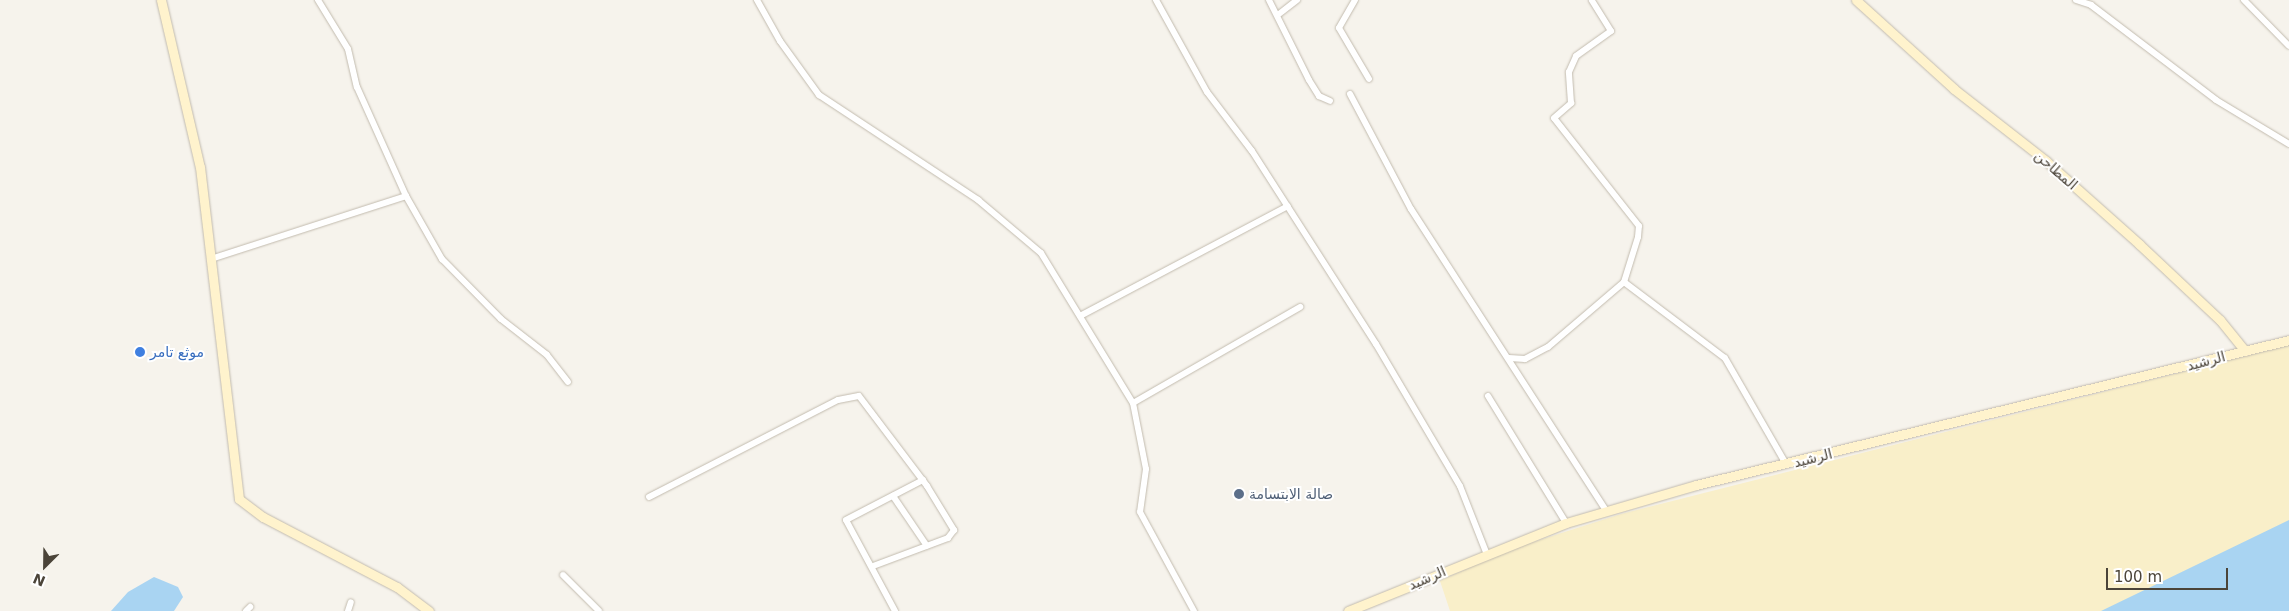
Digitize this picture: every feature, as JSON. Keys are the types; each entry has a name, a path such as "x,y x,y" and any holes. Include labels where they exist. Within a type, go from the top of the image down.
{"main road":[{"path":"161,0 200,167 239,499 263,518 397,587 429,611"},
{"name":"المطاحن","path":"1856,0 1954,89 2046,161 2139,244 2220,320 2245,351"},
{"name":"الرشيد","path":"1348,611 1486,552 1566,523 1786,464 2289,340"}],"street":[{"path":"318,0 348,49 357,87 406,196 442,259 495,314 547,355 568,382"},
{"path":"757,0 780,41 819,95 992,212 1041,253 1133,402 1146,469 1140,512 1194,611"},
{"path":"1156,0 1207,92 1288,206 1460,486 1486,552"},
{"path":"1269,0 1279,14 1309,80 1319,96 1330,101"},
{"path":"1279,14 1296,0"},
{"path":"1355,0 1339,28 1370,79"},
{"path":"1509,358 1524,359 1548,347 1624,282 1639,226 1554,118 1571,103 1569,72 1576,56 1612,31 1592,0"},
{"path":"2076,0 2091,5 2216,100 2289,144"},
{"path":"2244,0 2289,46"},
{"path":"1350,94 1411,209 1607,512"},
{"path":"212,259 406,196"},
{"path":"1080,316 1128,287 1288,206"},
{"path":"1624,282 1725,358 1786,464"},
{"path":"1133,402 1300,306"},
{"path":"649,497 838,400 859,396 923,480 954,530 951,537 873,566"},
{"path":"1488,396 1566,523"},
{"path":"895,611 873,566 846,520 923,480"},
{"path":"893,496 927,546"},
{"path":"563,574 599,611"},
{"path":"348,611 351,602"}],"sand":[{"path":"2289,345 2289,570 2202,611 1450,611 1440,581 1505,551 1621,514"}],"water":[{"path":"2289,520 2289,611 2101,611 2161,582"},
{"path":"154,577 178,587 183,597 174,611 111,611 128,592"}],"place":[{"name":"موثع تامر","path":"140,352"},
{"name":"صالة الابتسامة","path":"1239,494"}]}
